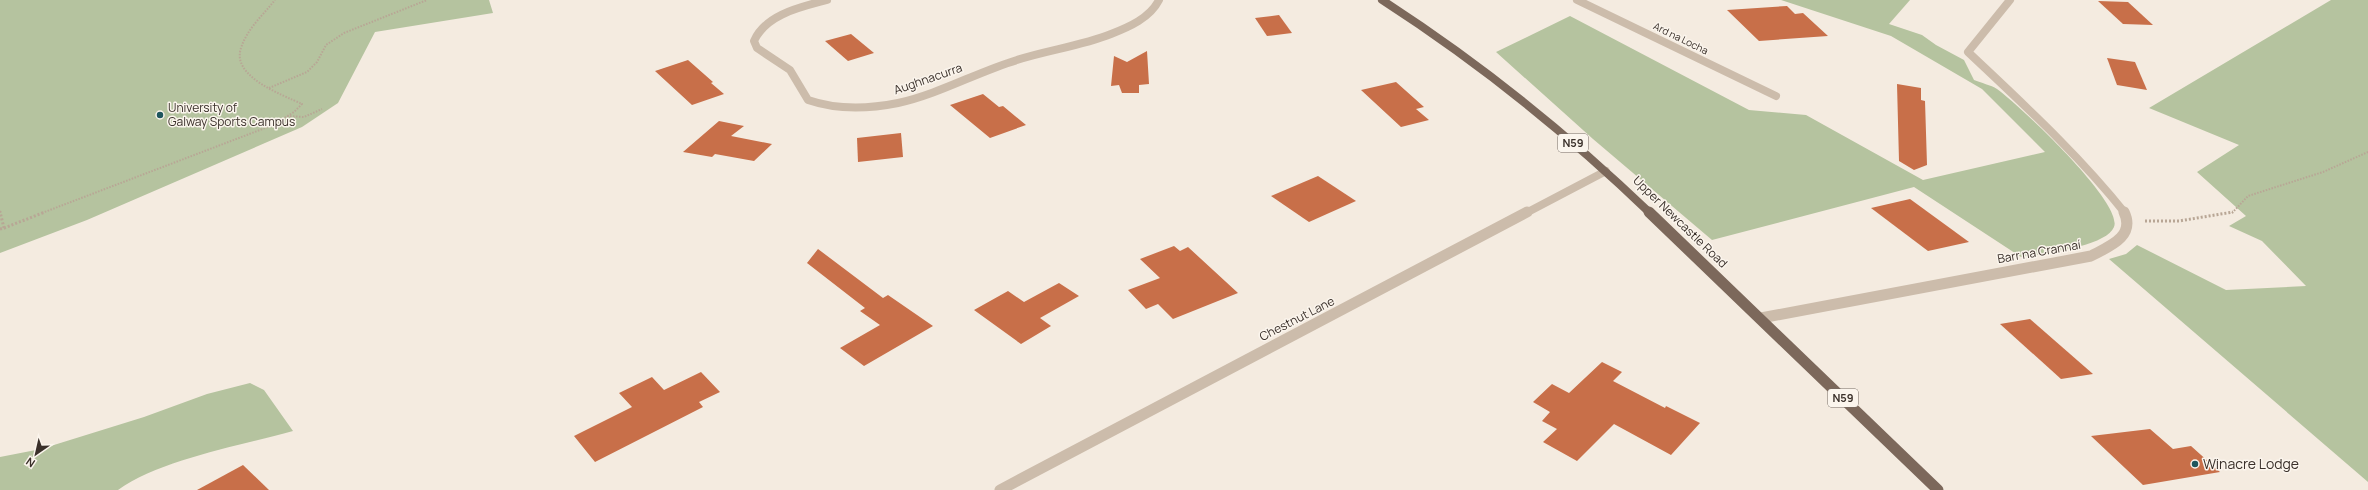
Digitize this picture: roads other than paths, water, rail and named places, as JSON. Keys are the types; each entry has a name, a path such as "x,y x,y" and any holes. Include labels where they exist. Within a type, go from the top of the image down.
{"main road":[{"name":"Upper Newcastle Road","path":"1382,0 1430,31 1503,85 1606,171 1761,318 1938,490"}],"street":[{"name":"Aughnacurra","path":"827,0 794,10 773,20 757,33 754,41 757,48 790,70 808,100 829,107 852,108 910,100 1010,62 1110,34 1145,17 1155,8 1159,0"},
{"name":"Ard na Locha","path":"1577,0 1776,96"},
{"name":"Barr na Crannaí","path":"1761,318 2091,256 2120,241 2126,230 2125,214 2098,179 2064,142 1968,52 2010,0"},
{"name":"Chestnut Lane","path":"1000,490 1606,171"}],"place":[{"name":"University of Galway Sports Campus","path":"160,115"},
{"name":"Winacre Lodge","path":"2195,464"}]}
